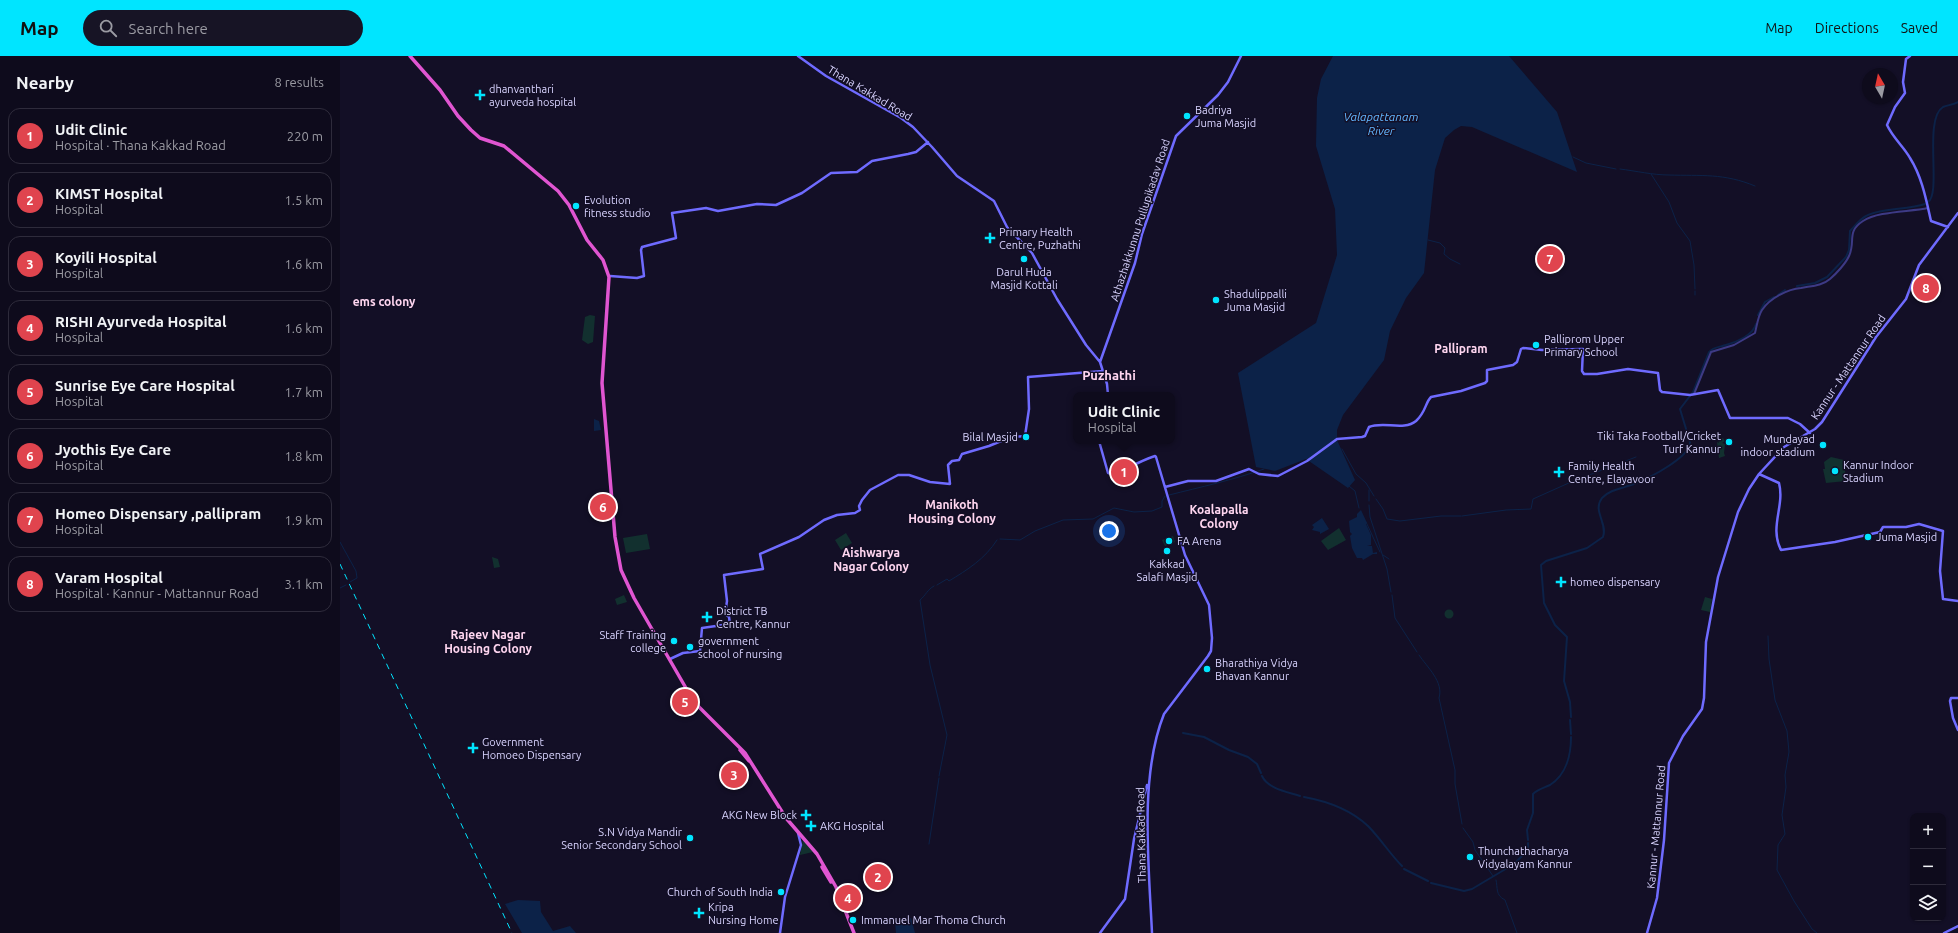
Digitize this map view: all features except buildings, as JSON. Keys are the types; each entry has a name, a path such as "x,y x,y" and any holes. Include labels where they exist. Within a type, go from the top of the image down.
{"highway":[{"path":"411,56 440,90 458,116 471,130 480,138 504,146 558,191 569,205 585,236 606,262 609,276 602,376 618,560 625,581 664,648 695,706 741,751 782,811 808,843 823,866 853,933"}],"main road":[{"name":"Thana Kakkad Road","path":"798,56 826,76 901,118 928,142 957,176 994,201 1007,227 1032,253 1057,299 1086,345 1100,362 1104,371 1108,392"},
{"name":"Athazhakkunnu Pullupikadav Road","path":"1100,362 1135,263 1142,234 1176,136 1218,95 1228,82 1241,56"},
{"path":"1910,56 1906,59 1903,79 1905,95 1895,107 1887,125 1910,158 1923,186 1931,221 1948,227"},
{"path":"609,276 643,278 642,247 676,238 672,214 706,208 718,211 754,205 776,205 802,193 831,173 857,172 872,161 916,152 928,142"},
{"name":"Kannur - Mattannur Road","path":"1646,933 1657,898 1664,840 1669,763 1683,736 1702,709 1704,698 1706,642 1718,577 1738,511 1749,489 1759,474 1784,448 1810,432 1822,422 1876,337 1906,299 1919,266 1958,213"},
{"path":"1165,487 1186,481 1216,481 1246,470 1278,476 1307,461 1337,439 1365,436 1368,429 1374,426 1402,425 1414,422 1425,412 1431,397 1461,391 1485,383 1487,381 1487,370 1513,365 1516,362 1521,349 1523,348 1542,350 1583,349 1582,371 1584,374 1597,374 1628,369 1658,373 1660,392 1693,394 1718,390 1730,418 1788,418 1800,424 1810,432"},
{"path":"669,659 683,653 700,651 702,628 730,624 729,617 726,614 727,600 724,575 763,569 760,554 800,537 824,520 837,515 855,514 860,510 859,506 870,490 892,477 909,475 930,482 950,484 948,465 952,461 960,460 962,454 989,446 1011,437 1025,436 1029,409 1028,377 1104,371"},
{"name":"Thana Kakkad Road","path":"1100,444 1108,473 1111,474 1155,456 1185,555 1209,605 1212,620 1212,644 1208,656 1164,714 1148,783 1149,893 1152,933"},
{"path":"1759,474 1779,483 1780,501 1776,522 1781,550 1836,542 1880,532 1883,527 1886,526 1906,527 1917,524 1940,528 1943,531 1940,571 1943,599 1958,601"},
{"path":"1958,698 1951,698 1950,701 1953,718 1958,730"},
{"path":"1100,933 1125,899 1134,839 1148,783"},
{"path":"780,933 788,883 801,845 798,832"},
{"path":"1944,933 1958,926"}],"street":[{"path":"1693,394 1711,352 1734,345 1755,333 1762,311 1766,304 1788,291 1814,287 1829,280 1849,257 1852,248 1851,235 1858,225 1864,220 1880,215 1928,208"}],"green space":[{"path":"590,315 595,316 593,342 588,344 582,340 585,317"},
{"path":"1723,438 1725,441 1722,443 1725,444 1725,456 1719,458 1717,442 1719,443 1718,439"},
{"name":"Mundayad indoor stadium","path":"1823,440 1828,445 1823,450 1818,445"},
{"name":"Kannur Indoor Stadium","path":"1831,457 1844,460 1846,481 1826,483 1823,469 1825,469 1824,462"},
{"path":"1339,528 1346,540 1328,550 1321,541"},
{"path":"846,533 852,543 841,550 835,540"},
{"path":"647,534 650,549 626,553 623,538"},
{"name":"FA Arena","path":"1173,536 1175,542 1165,546 1162,540"},
{"path":"492,557 498,559 500,567 494,568"},
{"path":"624,595 627,602 617,605 615,599"},
{"path":"1705,597 1712,599 1710,612 1701,610"},
{"path":"1447,610 1451,610 1453,614 1451,618 1447,618 1445,616 1445,612"},
{"path":"803,840 813,852 800,855"}],"water":[{"name":"Valapattanam River","path":"1333,56 1509,56 1557,112 1577,172 1472,127 1461,126 1445,138 1435,170 1424,273 1406,298 1390,331 1384,360 1343,415 1337,430 1337,440 1355,480 1348,488 1306,459 1275,471 1256,467 1238,373 1316,323 1337,255 1335,209 1316,146 1317,98 1321,79"},
{"path":"594,419 599,421 601,430 594,431"},
{"path":"1361,510 1371,535 1371,545 1367,546 1372,546 1373,553 1377,552 1377,554 1373,554 1363,560 1362,558 1357,558 1352,548 1350,536 1352,534 1350,532 1349,521 1357,517 1357,514"},
{"path":"1322,518 1329,529 1320,534 1320,532 1312,530 1314,527 1312,525"},
{"path":"518,900 540,901 541,912 553,931 570,926 576,933 522,933 505,904"},
{"path":"904,917 904,919 911,918 915,933 896,933 895,921"}],"waterway":[{"path":"1928,202 1932,196 1933,140 1937,114 1943,107 1958,102"},
{"path":"1573,157 1586,163 1616,169"},
{"path":"1620,169 1669,175 1702,175 1723,177 1755,186"},
{"path":"1651,174 1669,202 1677,223 1690,241 1694,265 1695,289"},
{"path":"1797,286 1815,283 1827,277 1846,257 1849,250 1850,231 1864,217 1872,213 1925,204"},
{"path":"1428,240 1440,243 1445,248 1444,254 1460,264"},
{"path":"1778,295 1785,290"},
{"path":"1758,315 1765,302 1774,297"},
{"path":"1571,717 1570,702 1564,681 1567,637 1555,625 1544,603 1541,565 1546,561 1587,548 1603,537 1604,527 1599,512 1599,503 1605,495 1650,477 1684,454 1690,442 1680,409 1693,392 1709,352 1715,348 1744,338 1752,332 1756,324"},
{"path":"1342,449 1356,474 1366,483 1374,496"},
{"path":"1462,516 1506,510 1531,509 1533,499 1571,482 1636,457"},
{"path":"1169,495 1229,480 1264,469"},
{"path":"1349,486 1355,491 1359,508"},
{"path":"1369,490 1369,501"},
{"path":"1000,539 1020,540 1035,531 1063,520 1093,519 1114,508 1134,512 1152,511 1162,507 1162,501 1165,496"},
{"path":"1376,499 1383,509 1387,519 1400,521 1441,516 1461,516"},
{"path":"1369,505 1370,517 1387,569 1391,592"},
{"path":"1366,522 1380,552"},
{"path":"937,585 947,579 949,581 975,564 987,553 997,540"},
{"path":"340,542 356,571 357,578 350,582"},
{"path":"1383,555 1389,559"},
{"path":"340,588 346,585"},
{"path":"934,586 920,600 930,665 947,735 939,776"},
{"path":"1392,595 1395,618 1417,652"},
{"path":"1768,636 1769,659 1775,700 1787,731 1789,752 1785,775 1786,787 1782,815 1785,834 1778,845 1777,870 1794,901 1812,929 1817,933"},
{"path":"1419,655 1434,675 1439,686 1439,698 1455,770 1455,784 1462,824"},
{"path":"1570,720 1571,734"},
{"path":"1183,733 1204,737 1229,750 1248,757 1257,764 1261,773"},
{"path":"1528,840 1527,830 1533,813 1533,794 1550,785 1560,776 1569,757 1571,737"},
{"path":"1262,776 1273,787 1300,796"},
{"path":"929,844 939,778"},
{"path":"1304,797 1338,807 1354,815 1368,826 1402,866"},
{"path":"1463,828 1473,842 1475,850 1493,876"},
{"path":"1431,883 1464,891 1472,889 1514,864 1528,850 1528,843"},
{"path":"1404,869 1428,881"},
{"path":"1496,880 1498,894 1505,900 1517,933"}],"railway":[{"path":"340,564 512,933"}],"place":[{"name":"dhanvanthari ayurveda hospital","path":"480,95"},
{"name":"Badriya Juma Masjid","path":"1187,116"},
{"name":"Evolution fitness studio","path":"576,206"},
{"name":"Primary Health Centre, Puzhathi","path":"990,238"},
{"name":"Darul Huda Masjid Kottali","path":"1024,259"},
{"name":"Homeo Dispensary ,pallipram","path":"1550,259"},
{"name":"Varam Hospital","path":"1926,288"},
{"name":"Shadulippalli Juma Masjid","path":"1216,300"},
{"name":"Palliprom Upper Primary School","path":"1536,345"},
{"name":"Bilal Masjid","path":"1026,437"},
{"name":"Tiki Taka Football/Cricket Turf Kannur","path":"1729,442"},
{"name":"Mundayad indoor stadium","path":"1823,445"},
{"name":"Kannur Indoor Stadium","path":"1835,471"},
{"name":"Udit Clinic","path":"1124,472"},
{"name":"Family Health Centre, Elayavoor","path":"1559,472"},
{"name":"Jyothis Eye Care","path":"603,507"},
{"name":"Juma Masjid","path":"1868,537"},
{"name":"FA Arena","path":"1169,541"},
{"name":"Kakkad Salafi Masjid","path":"1167,551"},
{"name":"homeo dispensary","path":"1561,582"},
{"name":"District TB Centre, Kannur","path":"707,617"},
{"name":"Staff Training college","path":"674,641"},
{"name":"government school of nursing","path":"690,647"},
{"name":"Bharathiya Vidya Bhavan Kannur","path":"1207,669"},
{"name":"Sunrise Eye Care Hospital","path":"685,702"},
{"name":"Government Homoeo Dispensary","path":"473,748"},
{"name":"Koyili Hospital","path":"734,775"},
{"name":"AKG New Block","path":"806,815"},
{"name":"AKG Hospital","path":"811,826"},
{"name":"S.N Vidya Mandir Senior Secondary School","path":"690,838"},
{"name":"Thunchathacharya Vidyalayam Kannur","path":"1470,857"},
{"name":"KIMST Hospital","path":"878,877"},
{"name":"Church of South India","path":"781,892"},
{"name":"RISHI Ayurveda Hospital","path":"848,898"},
{"name":"Kripa Nursing Home","path":"699,913"},
{"name":"Immanuel Mar Thoma Church","path":"853,920"}],"district":[{"name":"ems colony","path":"384,301"},
{"name":"Pallipram","path":"1461,348"},
{"name":"Puzhathi","path":"1109,375"},
{"name":"Manikoth Housing Colony","path":"952,511"},
{"name":"Koalapalla Colony","path":"1219,516"},
{"name":"Aishwarya Nagar Colony","path":"871,559"},
{"name":"Rajeev Nagar Housing Colony","path":"488,641"}]}
